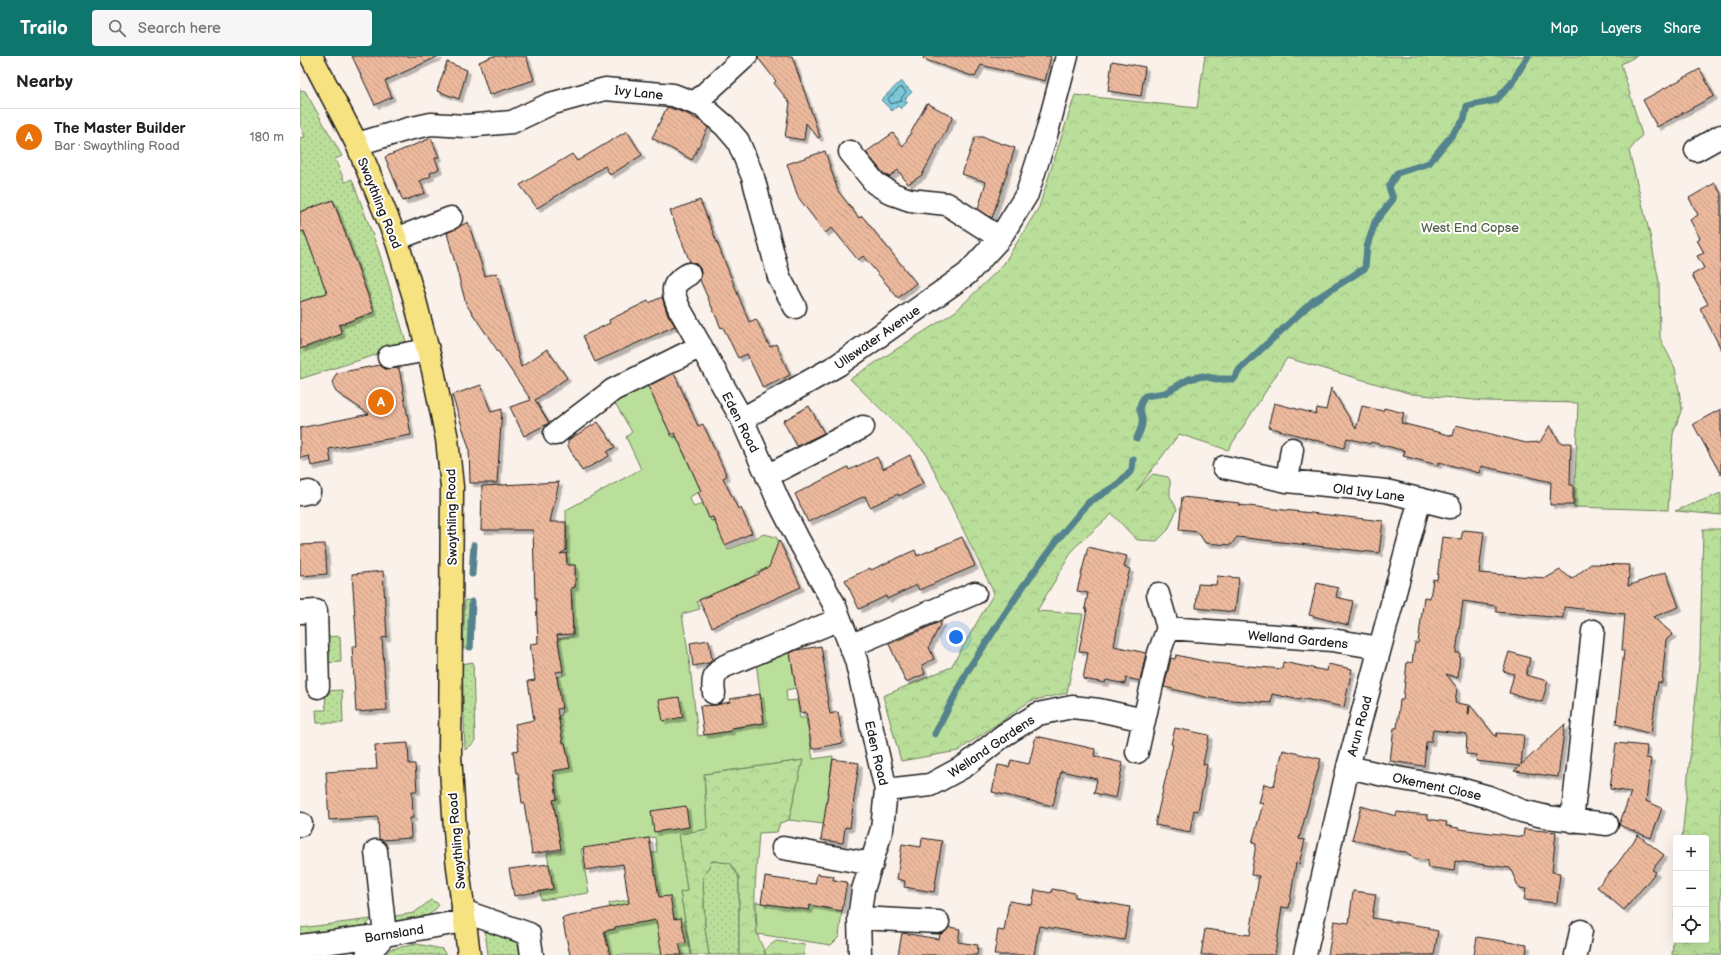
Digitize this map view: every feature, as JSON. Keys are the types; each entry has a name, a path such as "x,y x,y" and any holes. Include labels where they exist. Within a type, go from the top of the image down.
{"main road":[{"name":"Swaythling Road","path":"311,56 357,144 396,239 414,298 439,392 447,439 452,487 450,755 457,859 469,955"}],"street":[{"path":"695,103 746,56"},
{"name":"Ullswater Avenue","path":"742,419 838,365 858,351 967,274 1000,238 1026,194 1046,132 1067,56"},
{"name":"Ivy Lane","path":"357,144 431,124 466,126 512,122 550,104 604,89 673,95 695,103 702,106 725,126 738,141 753,176 779,277 794,307"},
{"path":"1696,150 1721,136"},
{"path":"850,152 874,183 879,186 893,194 910,200 947,204 1000,238"},
{"path":"396,239 451,218"},
{"name":"Eden Road","path":"689,274 676,282 674,289 679,308 742,419 767,476 798,539 837,612 857,664 886,790 882,829 863,890 859,918 860,955"},
{"path":"555,434 613,390 700,346"},
{"path":"389,357 428,350"},
{"path":"767,476 864,427"},
{"path":"1287,481 1292,449"},
{"name":"Old Ivy Lane","path":"1224,467 1270,479 1386,491 1450,507"},
{"name":"Arun Road","path":"1305,955 1348,767 1420,499"},
{"path":"850,646 975,593"},
{"path":"1137,752 1159,653 1168,628 1158,594"},
{"path":"300,612 316,611 318,687"},
{"path":"721,654 837,612"},
{"path":"714,693 714,677 718,671 837,612"},
{"name":"Welland Gardens","path":"1168,628 1332,640 1380,648"},
{"path":"1572,821 1593,631"},
{"name":"Welland Gardens","path":"886,790 930,785 965,766 1004,735 1038,714 1072,707 1099,710 1144,720"},
{"name":"Okement Close","path":"1348,767 1397,778 1460,789 1489,797 1522,811 1547,817 1607,824"},
{"path":"782,848 872,864"},
{"path":"367,955 385,935 376,851"},
{"path":"464,916 529,934 532,955"},
{"name":"Barnsland","path":"300,946 385,935 464,916"},
{"path":"859,918 938,922"},
{"path":"1576,955 1580,931"},
{"path":"300,951 306,955"}],"green space":[{"name":"West End Copse","path":"1205,56 1637,56 1621,64 1642,135 1629,151 1650,235 1659,282 1660,338 1675,368 1682,408 1673,434 1668,510 1574,507 1578,403 1484,401 1412,394 1287,358 1228,450 1179,434 1136,491 1153,474 1168,477 1170,480 1170,496 1177,509 1168,530 1157,541 1137,540 1112,514 1074,548 1037,611 1083,614 1067,693 1030,701 958,751 901,761 883,696 951,667 994,593 925,452 850,379 956,311 1003,265 1039,207 1075,95 1197,108"},
{"path":"300,90 305,91 342,156 335,159 345,182 352,179 379,252 407,345 300,379 300,349 342,334 339,325 374,312 333,200 300,212 300,138 305,137 300,124"},
{"path":"304,231 327,293 300,302 300,232"},
{"path":"646,382 672,437 676,436 701,491 689,497 694,507 703,503 711,521 714,520 728,550 764,534 776,537 785,553 775,565 756,573 754,576 699,600 697,602 700,609 682,614 689,658 698,736 731,731 734,728 764,723 756,662 789,647 796,688 786,690 787,701 797,700 800,718 806,718 813,759 833,756 824,824 789,820 803,760 704,774 707,829 679,834 687,891 680,892 691,955 610,955 604,931 615,929 609,903 629,900 626,885 656,879 652,853 657,852 655,837 581,849 589,893 541,900 540,892 553,889 547,853 561,851 553,800 557,799 553,768 569,765 558,716 562,715 557,677 563,676 558,639 573,636 572,599 566,599 565,588 575,587 575,565 567,565 566,510 641,469 626,437 632,432 612,398"},
{"path":"1721,493 1721,515 1675,511"},
{"path":"1703,529 1721,529 1721,955 1672,955 1673,941 1673,943 1709,943 1709,835 1682,835 1700,654"},
{"path":"465,600 474,601 473,648 463,649"},
{"path":"340,636 341,662 324,663 323,637"},
{"path":"473,662 475,742 465,750 462,664"},
{"path":"342,690 343,723 317,723 316,710 326,710 325,691"},
{"path":"803,760 789,820 780,823 777,832 759,833 755,882 755,908 758,935 765,955 739,955 739,877 730,863 712,861 703,877 705,929 709,955 691,955 680,892 687,891 679,834 707,829 704,774"},
{"path":"712,861 730,863 739,877 739,955 709,955 705,929 703,877"},
{"path":"431,900 439,904 436,909 424,918 416,921 401,922 395,921 390,917 414,913"},
{"path":"756,902 809,910 810,905 842,911 839,937 831,945 757,934"},
{"path":"371,919 366,926 300,936 300,928"},
{"path":"484,923 514,938 518,945 520,955 488,955"},
{"path":"776,941 805,945 804,955 765,955 765,949"},
{"path":"417,944 442,949 446,955 385,955 391,949"}],"water":[{"path":"901,81 912,92 905,99 908,102 901,109 898,106 892,111 881,100"}],"building":[{"path":"352,56 439,56 385,81 392,97 375,105"},
{"path":"493,56 526,56 534,80 489,95 479,62"},
{"path":"758,56 792,56 820,137 818,138 806,123 804,140 785,137 790,103 774,83 776,81"},
{"path":"924,56 1051,56 1045,81 981,65 975,77 923,59"},
{"path":"1112,61 1145,67 1141,96 1108,91"},
{"path":"447,62 467,70 459,99 437,91"},
{"path":"1700,69 1714,96 1657,127 1643,100"},
{"path":"927,103 953,117 922,175 908,184 898,170 889,177 883,173 866,152 893,133 903,147"},
{"path":"667,107 685,113 702,122 708,128 692,160 652,138"},
{"path":"627,131 642,155 610,175 605,166 537,208 520,185 572,154 577,161"},
{"path":"975,137 982,137 1015,148 992,218 978,209 986,182 962,174"},
{"path":"431,138 439,157 435,158 439,169 430,173 431,176 420,181 425,193 403,201 385,157"},
{"path":"825,151 838,191 859,218 862,216 916,283 898,298 863,256 858,260 832,228 825,233 798,197 787,164"},
{"path":"1715,183 1721,194 1721,349 1700,308 1708,304 1692,275 1704,268 1697,256 1704,253 1697,240 1700,238 1690,220 1698,215 1689,198"},
{"path":"333,200 374,312 339,325 342,334 300,349 300,302 327,293 304,231 300,232 300,212"},
{"path":"700,200 749,322 756,319 770,347 776,344 790,375 763,388 747,354 738,358 723,327 721,328 700,280 700,268 695,263 690,262 670,211"},
{"path":"468,222 485,276 497,273 521,367 547,349 567,378 535,400 549,423 524,436 510,407 531,400 466,304 447,233"},
{"path":"662,297 667,313 675,326 595,362 583,336 610,323 609,320 648,301 649,303"},
{"path":"380,365 385,369 399,368 411,435 329,449 331,462 311,466 309,456 300,458 300,428 369,414 336,392 333,386 334,378 337,373"},
{"path":"674,373 698,426 703,424 727,476 723,478 738,509 741,508 752,533 725,545 713,517 709,518 698,492 701,491 675,433 671,435 648,386"},
{"path":"481,385 491,412 502,409 497,483 470,483 469,448 452,395"},
{"path":"1331,388 1356,429 1362,406 1383,411 1384,408 1404,413 1401,423 1453,436 1456,425 1526,443 1540,442 1550,425 1560,443 1571,443 1570,485 1573,485 1573,505 1550,505 1551,482 1481,466 1479,473 1439,462 1438,465 1403,456 1405,451 1371,442 1370,444 1347,438 1344,448 1268,427 1274,403 1316,414 1317,408 1326,410"},
{"path":"809,406 824,433 797,446 783,421"},
{"path":"1721,409 1721,475 1693,424"},
{"path":"598,422 615,447 607,452 609,456 582,471 568,446 568,440"},
{"path":"910,455 923,484 899,496 898,494 870,507 865,496 808,522 795,494 848,467 849,470 877,457 883,469"},
{"path":"559,482 550,522 566,522 566,550 560,554 566,553 567,565 575,565 575,587 571,588 573,634 557,635 563,671 556,672 562,708 557,709 563,743 565,743 570,768 553,771 557,799 553,800 561,849 532,854 524,803 522,803 513,751 519,750 515,724 534,720 528,681 535,680 530,644 538,643 533,530 481,530 482,486"},
{"path":"1182,497 1383,521 1379,553 1237,537 1231,545 1205,543 1198,532 1179,530"},
{"path":"1463,530 1484,532 1479,573 1546,578 1560,570 1572,579 1591,564 1630,565 1628,586 1666,572 1679,607 1653,617 1673,634 1666,640 1662,683 1658,682 1651,734 1616,724 1624,651 1622,650 1625,614 1564,607 1563,618 1496,612 1496,606 1463,601 1456,653 1460,653 1458,678 1446,674 1457,688 1455,703 1469,705 1468,714 1470,705 1496,737 1497,733 1524,735 1521,765 1565,724 1558,777 1514,771 1520,766 1476,761 1477,755 1466,754 1467,734 1433,730 1431,742 1426,742 1424,766 1390,761 1394,728 1397,728 1400,700 1403,700 1407,662 1412,663 1415,643 1418,643 1424,597 1430,598 1433,579 1437,580 1442,537 1461,539"},
{"path":"962,537 975,566 919,590 917,585 887,599 886,596 859,609 845,580 915,550 917,556"},
{"path":"779,540 801,587 712,627 699,600 759,574 759,572 769,567"},
{"path":"325,544 327,574 300,576 300,545"},
{"path":"1088,547 1127,556 1124,567 1130,569 1124,590 1114,646 1146,653 1140,681 1126,678 1125,684 1106,680 1105,683 1083,679 1088,653 1079,651 1087,609 1085,608 1088,593 1077,591"},
{"path":"383,571 387,637 382,638 387,710 356,712 352,646 357,646 352,574"},
{"path":"1217,576 1239,578 1235,612 1196,608 1198,584 1216,585"},
{"path":"1317,583 1338,588 1336,597 1353,601 1348,625 1309,615"},
{"path":"942,621 929,647 934,659 922,665 925,674 906,682 889,644"},
{"path":"709,640 712,660 709,663 693,666 690,643"},
{"path":"821,646 830,714 838,712 843,743 812,749 806,712 800,713 790,653 797,650"},
{"path":"1509,652 1530,658 1526,675 1548,681 1542,702 1509,693 1514,674 1503,671"},
{"path":"1176,655 1213,663 1282,669 1283,662 1327,671 1328,664 1352,669 1344,707 1272,694 1271,703 1231,700 1209,698 1164,687 1171,658 1175,659"},
{"path":"760,694 764,723 731,728 731,731 704,735 700,706 716,705 730,702 730,699"},
{"path":"679,697 683,717 663,721 659,700"},
{"path":"1175,728 1209,735 1203,764 1207,765 1198,811 1194,810 1190,832 1155,825 1173,745 1171,744"},
{"path":"1036,736 1095,749 1094,756 1123,763 1116,798 1094,793 1097,779 1061,771 1053,806 992,792 998,765 1009,767 1011,760 1029,764"},
{"path":"408,743 409,764 415,764 417,791 412,791 413,818 410,818 411,838 379,839 378,817 329,820 326,772 377,769 375,745"},
{"path":"1616,743 1647,746 1646,758 1651,759 1646,801 1662,808 1651,838 1619,825 1631,792 1610,789"},
{"path":"1283,750 1321,759 1299,839 1305,840 1299,864 1296,863 1289,908 1282,907 1275,955 1201,955 1205,929 1250,935 1259,876 1251,875 1256,844 1252,843 1263,804 1259,803 1264,784 1274,785"},
{"path":"833,759 859,763 850,828 845,827 843,843 821,840"},
{"path":"686,806 689,827 654,832 651,811"},
{"path":"1361,806 1396,816 1397,812 1428,815 1428,819 1447,822 1446,826 1459,829 1523,837 1524,829 1556,832 1552,872 1560,873 1557,903 1524,900 1526,889 1519,888 1510,868 1455,861 1454,871 1427,867 1428,860 1415,859 1406,852 1396,851 1352,839"},
{"path":"1638,835 1664,855 1652,870 1656,872 1624,910 1597,887 1618,863"},
{"path":"649,838 659,897 670,896 674,919 681,918 686,943 679,944 682,955 662,955 656,920 615,927 615,929 604,931 610,955 570,955 562,918 629,903 623,864 586,870 583,848"},
{"path":"922,838 942,841 934,892 904,887 905,881 897,879 902,844 921,847"},
{"path":"549,864 553,889 514,896 509,869"},
{"path":"817,874 834,876 833,880 847,882 842,911 810,905 809,910 761,903 765,877 815,884"},
{"path":"1052,889 1075,893 1075,897 1130,907 1124,940 1039,926 1034,955 994,955 998,930 1004,931 1009,901 1032,905 1035,890 1051,893"},
{"path":"1353,891 1376,894 1372,918 1428,927 1428,929 1438,931 1434,955 1328,955 1334,921 1349,923"},
{"path":"949,927 960,929 958,942 978,945 977,955 898,955 902,933 939,939 940,934 944,933"},
{"path":"1477,937 1527,945 1526,955 1474,955"}],"waterway":[{"path":"1137,438 1142,425 1140,405 1145,396 1165,393 1189,379 1203,376 1216,379 1234,379 1240,369 1313,301 1365,268 1367,247 1375,222 1393,199 1389,187 1397,173 1429,163 1464,120 1467,106 1496,100 1511,84 1528,56"},
{"path":"935,734 968,670 1024,585 1058,539 1089,502 1117,485 1132,470 1133,459"},
{"path":"472,574 474,545"},
{"path":"470,647 472,602"}],"place":[{"name":"The Master Builder","path":"381,402"}]}
